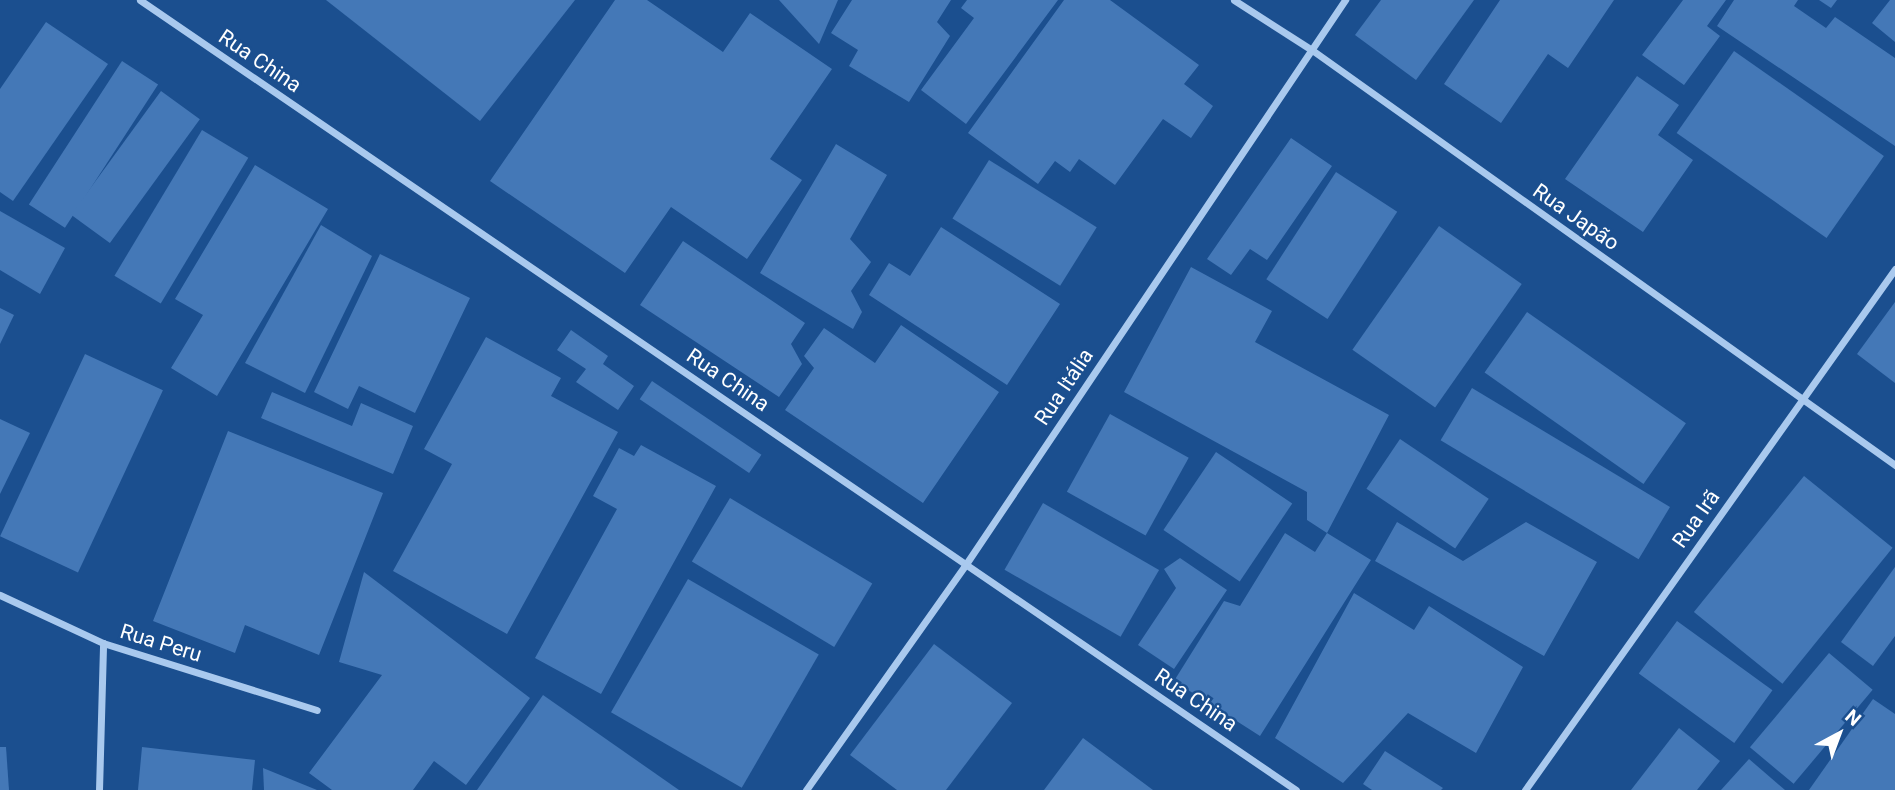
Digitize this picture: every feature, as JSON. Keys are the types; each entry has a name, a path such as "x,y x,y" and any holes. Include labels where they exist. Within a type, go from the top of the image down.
{"street":[{"name":"Rua China","path":"140,0 1296,790"},
{"name":"Rua Japão","path":"1234,0 1312,50 1895,465"},
{"name":"Rua Itália","path":"806,790 966,564 1345,0"},
{"name":"Rua Irã","path":"1525,790 1895,269"},
{"name":"Rua Peru","path":"0,595 103,643 317,710"},
{"path":"99,790 103,643"}],"building":[{"path":"326,0 575,0 480,121"},
{"path":"615,0 647,0 723,52 750,13 832,69 770,159 802,180 747,259 671,207 625,273 490,181"},
{"path":"779,0 838,0 819,44"},
{"path":"852,0 951,0 937,22 950,36 909,102 849,66 858,50 831,33"},
{"path":"967,0 1058,0 966,124 921,90 974,18 961,8"},
{"path":"1064,0 1110,0 1199,65 1184,84 1213,106 1191,138 1163,119 1115,185 1079,159 1070,172 1055,161 1038,184 968,133"},
{"path":"1381,0 1474,0 1416,80 1355,35"},
{"path":"1500,0 1614,0 1568,68 1548,54 1501,123 1444,84"},
{"path":"1683,0 1726,0 1707,26 1720,36 1684,85 1642,55"},
{"path":"1734,0 1798,0 1794,6 1826,28 1835,17 1895,58 1895,146 1717,26"},
{"path":"1819,0 1837,0 1831,8"},
{"path":"1890,0 1895,0 1895,42 1872,23"},
{"path":"46,22 108,64 13,201 0,192 0,89"},
{"path":"1734,51 1884,156 1827,238 1677,133"},
{"path":"122,61 158,84 65,228 29,204"},
{"path":"1637,76 1679,105 1658,135 1693,160 1643,232 1565,179"},
{"path":"161,91 200,119 110,243 71,215"},
{"path":"202,130 248,158 161,304 114,276"},
{"path":"1291,138 1332,166 1267,260 1250,249 1231,275 1207,259"},
{"path":"836,144 887,175 850,239 871,262 851,291 862,312 853,329 760,273"},
{"path":"989,160 1097,227 1060,286 952,219"},
{"path":"255,165 328,209 217,396 171,368 203,315 175,299"},
{"path":"1336,172 1397,212 1328,319 1266,279"},
{"path":"0,211 65,248 40,294 0,270"},
{"path":"321,225 372,256 305,393 245,363"},
{"path":"1439,226 1522,284 1435,408 1352,350"},
{"path":"941,227 1060,304 1007,385 869,295 889,263 910,276"},
{"path":"683,241 805,323 791,344 802,364 779,397 640,305"},
{"path":"380,254 470,298 415,413 359,386 348,409 314,392"},
{"path":"1191,267 1272,311 1255,342 1389,415 1327,533 1307,520 1307,492 1124,392"},
{"path":"1895,302 1895,383 1857,354"},
{"path":"0,308 14,315 0,344"},
{"path":"1527,312 1686,423 1643,484 1485,373"},
{"path":"901,325 999,392 923,503 785,410 814,368 804,356 824,328 875,363"},
{"path":"571,330 608,356 603,364 634,386 618,410 576,382 586,369 557,350"},
{"path":"486,337 561,378 551,396 618,432 507,634 393,571 452,464 424,449"},
{"path":"85,354 163,390 78,573 0,536"},
{"path":"652,381 761,455 749,473 640,399"},
{"path":"1472,388 1670,507 1639,559 1441,440"},
{"path":"272,392 352,426 361,403 413,426 393,474 261,418"},
{"path":"1110,414 1189,458 1146,535 1067,492"},
{"path":"0,419 30,433 0,494"},
{"path":"228,431 383,493 319,655 245,625 235,653 153,621"},
{"path":"1400,439 1489,499 1455,549 1366,489"},
{"path":"641,445 716,486 601,694 535,658 617,509 593,496 619,448 634,456"},
{"path":"1216,452 1292,503 1240,581 1163,530"},
{"path":"1804,476 1893,548 1782,684 1694,612"},
{"path":"730,498 872,583 834,647 692,561"},
{"path":"1043,503 1159,570 1121,637 1005,570"},
{"path":"1397,522 1463,561 1526,522 1597,562 1544,656 1375,561"},
{"path":"1285,533 1315,552 1327,533 1371,560 1260,736 1174,681 1224,601 1240,606"},
{"path":"1180,558 1227,590 1174,669 1138,645 1176,588 1164,569"},
{"path":"1895,567 1895,636 1873,666 1841,642"},
{"path":"364,572 530,698 466,785 434,761 413,790 332,790 309,773 382,675 339,662"},
{"path":"688,579 819,654 742,788 611,712"},
{"path":"1354,593 1414,630 1429,606 1523,667 1476,753 1408,713 1343,783 1275,738"},
{"path":"1677,621 1772,690 1734,743 1639,674"},
{"path":"934,644 1012,703 946,790 897,790 850,755"},
{"path":"1829,653 1873,690 1794,784 1750,747"},
{"path":"543,695 679,790 477,790"},
{"path":"1873,699 1895,714 1895,790 1809,790"},
{"path":"1679,728 1720,761 1697,790 1631,790"},
{"path":"1083,738 1153,790 1044,790"},
{"path":"0,747 6,747 9,790 0,790"},
{"path":"142,747 255,760 252,790 138,790"},
{"path":"1385,751 1443,788 1372,790 1363,784"},
{"path":"1749,759 1785,790 1721,790"},
{"path":"263,768 317,790 264,790"}]}
